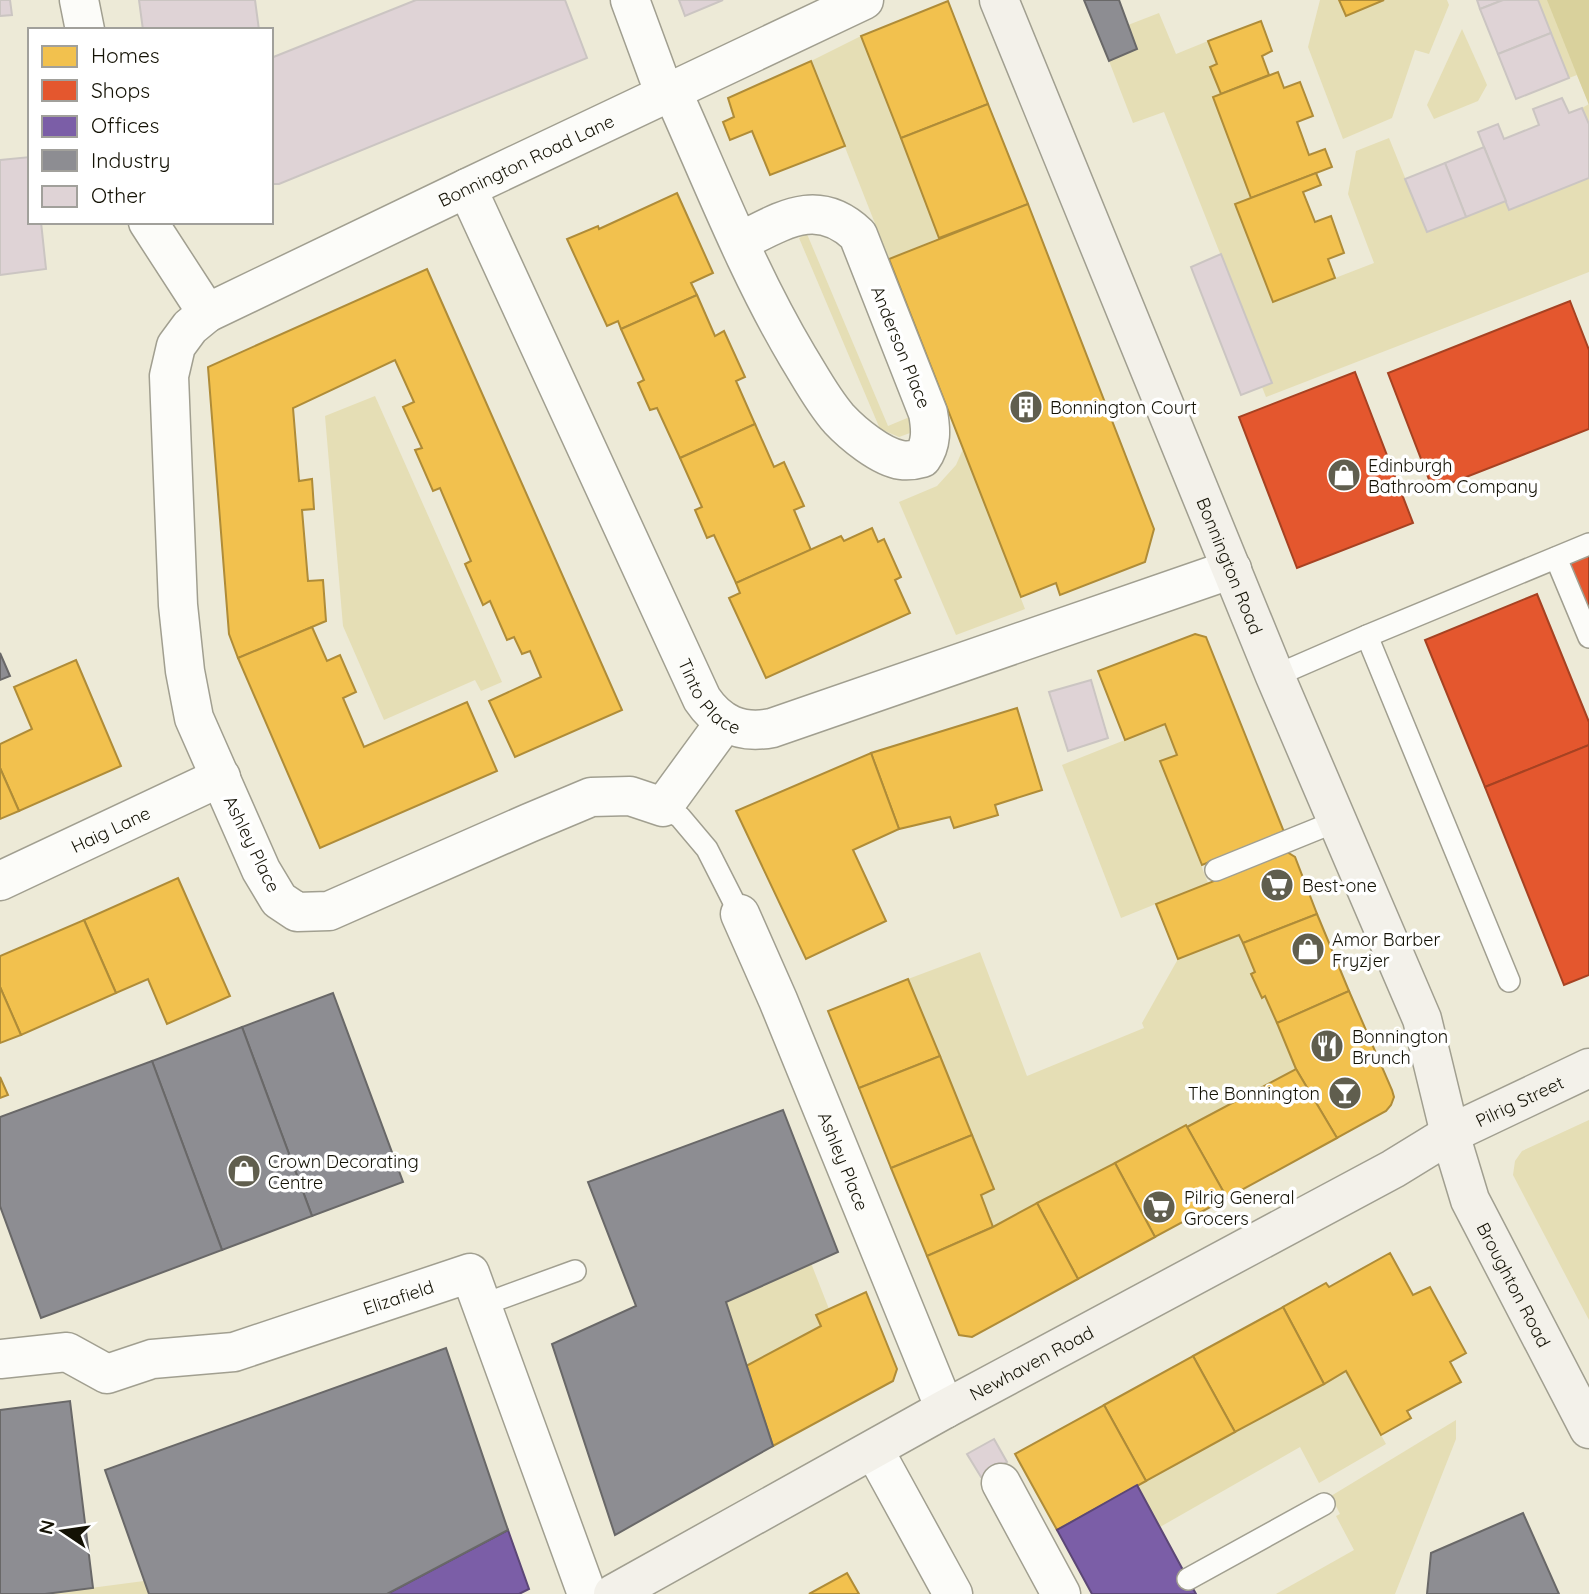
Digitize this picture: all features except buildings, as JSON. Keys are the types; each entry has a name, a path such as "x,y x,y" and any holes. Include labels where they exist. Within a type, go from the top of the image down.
{"main road":[{"name":"Bonnington Road","path":"999,0 1275,676 1422,1019 1450,1134"},
{"name":"Pilrig Street","path":"1450,1134 1589,1068"},
{"name":"Newhaven Road","path":"613,1594 945,1409 1393,1169 1450,1134"},
{"name":"Broughton Road","path":"1450,1134 1471,1200 1589,1429"}],"street":[{"path":"79,0 85,28"},
{"name":"Anderson Place","path":"630,0 668,93 739,242 789,341 815,385 838,418 864,441 892,458 922,458 931,436 928,413 858,235 830,216 805,214 785,220 739,242"},
{"name":"Bonnington Road Lane","path":"199,320 467,188 864,0"},
{"name":"Tinto Place","path":"467,188 702,699 717,717 725,722 754,730 772,728 1232,569"},
{"path":"149,224 199,320"},
{"name":"Ashley Place","path":"199,320 176,346 169,376 178,605 186,671 194,718 261,870 279,900 297,912 329,911 591,797 630,796 663,807"},
{"path":"663,807 725,722"},
{"name":"Haig Lane","path":"0,881 221,777"},
{"name":"Ashley Place","path":"740,914 778,1000 945,1409"},
{"name":"Elizafield","path":"0,1359 66,1352 107,1374 152,1359 234,1352 470,1273 587,1594"},
{"path":"874,1450 953,1594"},
{"path":"1001,1483 1062,1594"}],"lane":[{"path":"1275,676 1589,544"},
{"path":"1556,558 1589,637"},
{"path":"1367,636 1509,981"},
{"path":"663,807 680,817 707,849 740,914"},
{"path":"1216,870 1337,821"},
{"path":"482,1305 575,1271"},
{"path":"1188,1579 1324,1504"}],"shaded area":[{"path":"1320,0 1339,0 1346,16 1384,0 1447,0 1449,5 1429,54 1415,50 1392,118 1343,139 1308,47"},
{"path":"1538,0 1589,0 1589,104 1577,75 1569,78"},
{"path":"1547,0 1589,0 1589,105"},
{"path":"1159,13 1176,54 1208,41 1217,64 1210,68 1221,94 1213,97 1251,198 1235,204 1273,302 1374,263 1348,194 1356,151 1389,138 1427,232 1506,201 1510,210 1589,178 1589,272 1266,397 1262,387 1271,382 1164,112 1133,123 1109,61 1137,49 1128,25"},
{"path":"1462,29 1487,85 1478,101 1434,119 1427,105"},
{"path":"861,36 939,238 889,259 811,61"},
{"path":"1589,104 1589,124 1582,108"},
{"path":"807,234 888,426 912,416 910,433 899,437 880,429 799,238"},
{"path":"375,396 502,682 481,691 475,680 384,720 343,626 325,416"},
{"path":"963,449 1025,609 956,635 899,502 937,486 956,465"},
{"path":"1165,724 1177,755 1160,761 1208,883 1121,918 1062,765"},
{"path":"1239,935 1255,972 1251,974 1262,997 1265,996 1296,1069 993,1227 981,1195 994,1189 908,979 980,952 1027,1076 1144,1028 1142,1023 1178,959"},
{"path":"1589,1120 1589,1320 1513,1175 1515,1161 1522,1151"},
{"path":"811,1263 829,1309 817,1315 821,1326 746,1366 726,1302"},
{"path":"1346,1371 1386,1444 1319,1483 1300,1447 1160,1527 1137,1485"},
{"path":"1456,1420 1456,1439 1395,1594 1276,1594 1354,1550 1336,1516 1340,1514 1331,1496"},
{"path":"144,1581 149,1594 45,1594"}],"place":[{"name":"Bonnington Court","path":"1026,407"},
{"name":"Edinburgh Bathroom Company","path":"1344,475"},
{"name":"Best-one","path":"1277,885"},
{"name":"Amor Barber Fryzjer","path":"1308,949"},
{"name":"Bonnington Brunch","path":"1327,1046"},
{"name":"The Bonnington","path":"1345,1093"},
{"name":"Crown Decorating Centre","path":"244,1171"},
{"name":"Pilrig General Grocers","path":"1159,1207"}]}
